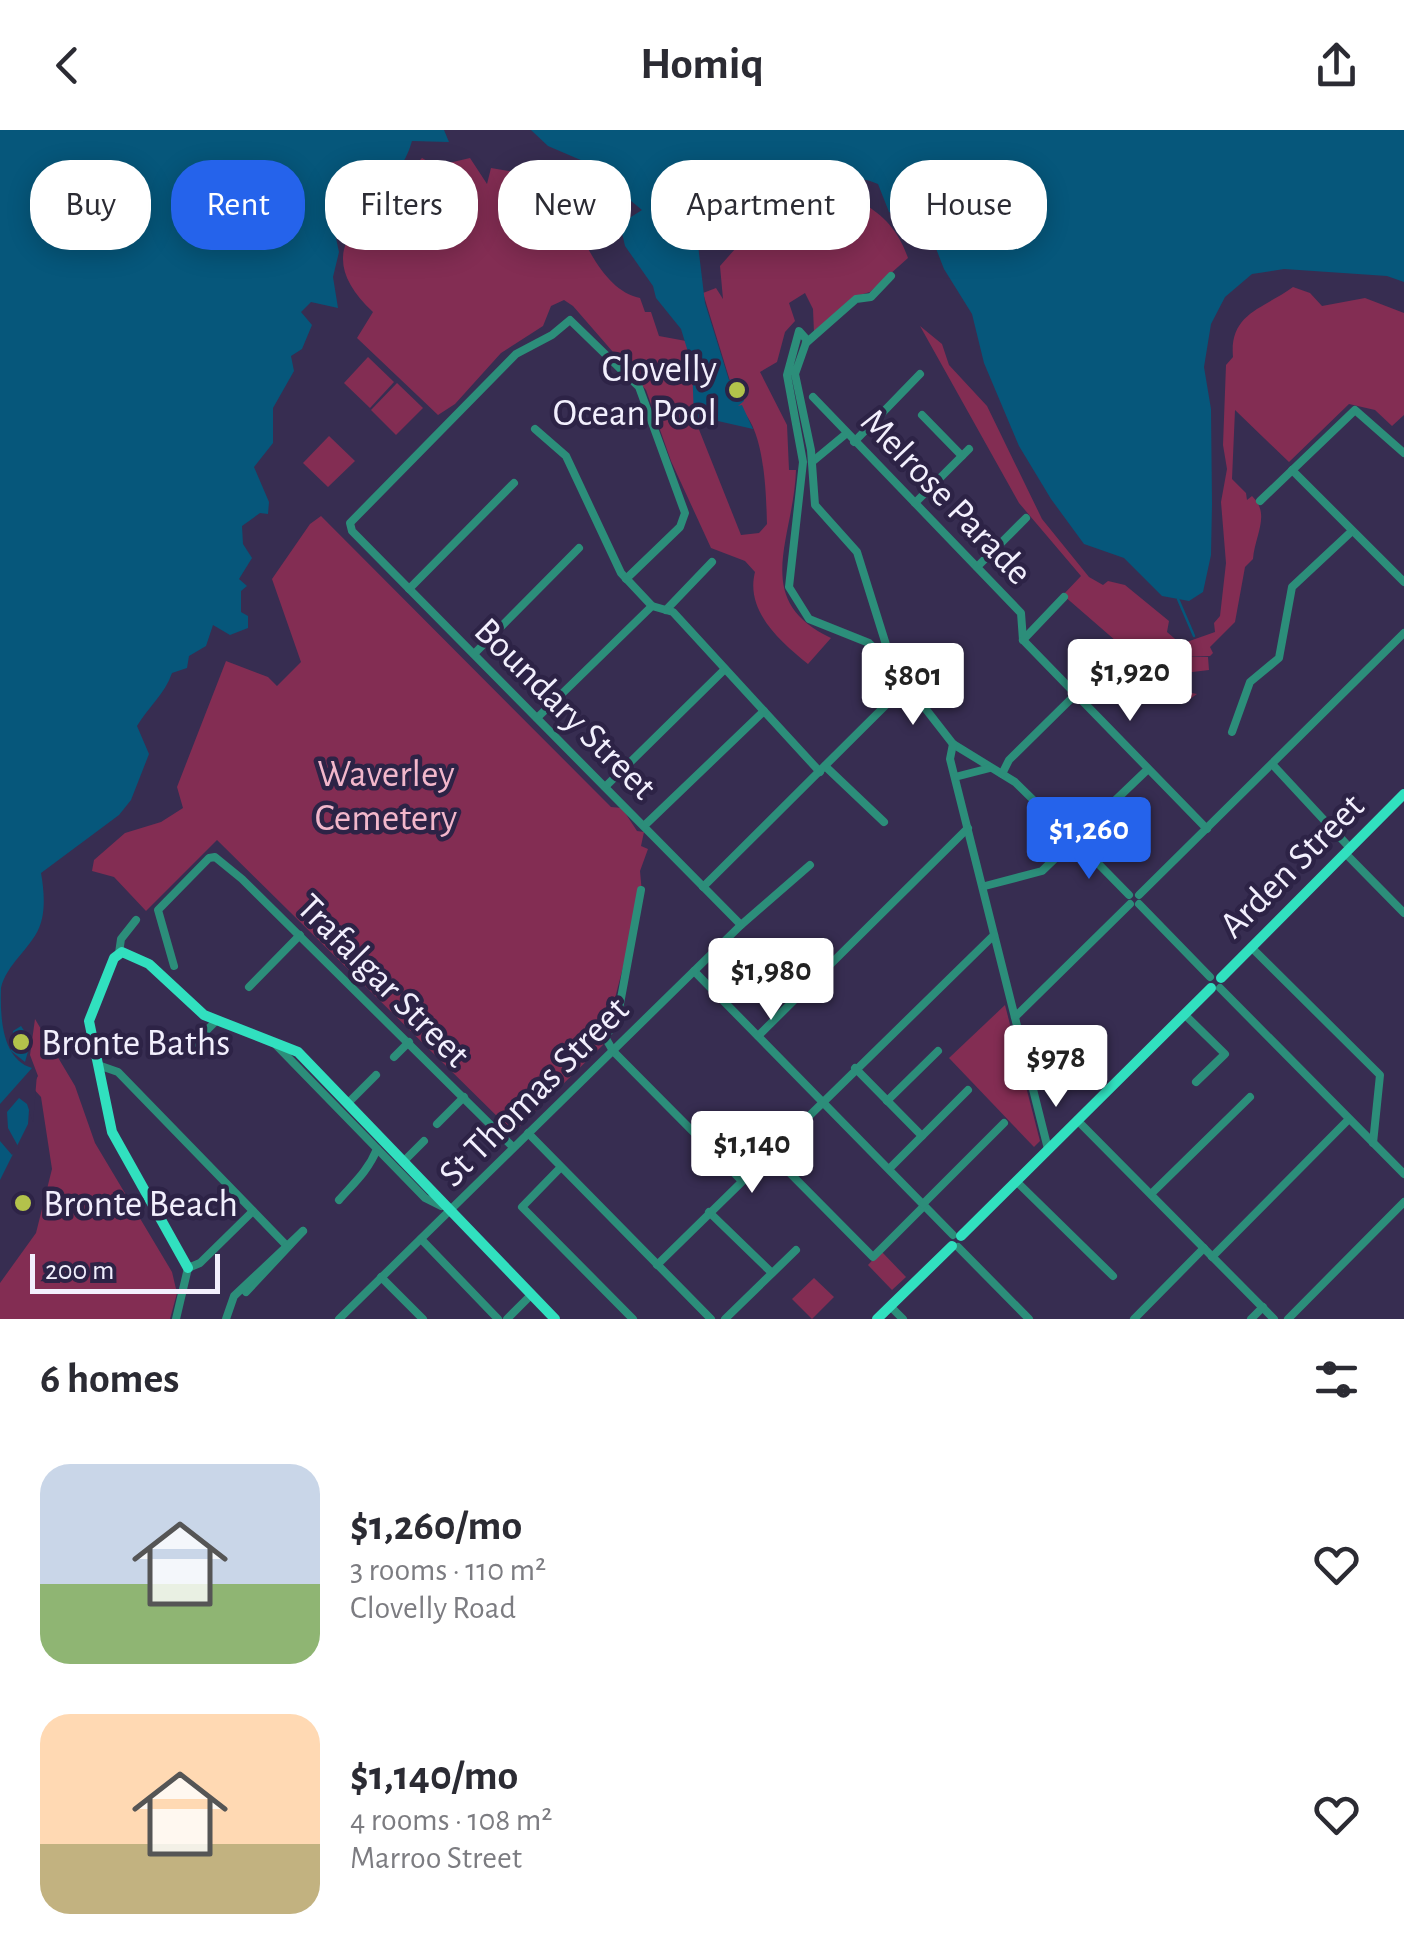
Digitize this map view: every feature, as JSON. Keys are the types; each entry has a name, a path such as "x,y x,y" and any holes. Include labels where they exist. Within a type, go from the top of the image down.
{"main road":[{"name":"Arden Street","path":"877,1319 1404,794"},
{"path":"188,1268 114,1136 98,1065 89,1021 121,953 143,960 197,1010 298,1052 555,1319"}],"street":[{"path":"806,344 856,299 871,297 891,276"},
{"name":"Boundary Street","path":"620,577 680,527 684,513 639,387 570,320 552,335 516,354 351,521 352,531 740,925"},
{"path":"893,667 857,552 815,505 795,374 806,333 796,333 786,375 808,462 788,587 808,619 862,640 893,667 952,744 1026,791 1404,1174"},
{"path":"854,442 920,374"},
{"name":"Melrose Parade","path":"814,398 1024,617 1023,640"},
{"path":"1260,501 1351,412 1364,414 1404,453"},
{"path":"916,503 965,452 922,414"},
{"path":"535,429 566,456 620,577 652,606 669,611 822,769 884,822"},
{"path":"808,462 847,433"},
{"path":"1292,470 1404,582"},
{"path":"409,589 514,483"},
{"path":"977,567 1026,518"},
{"path":"1232,732 1250,682 1279,658 1292,587 1352,531"},
{"path":"474,654 580,548"},
{"path":"669,611 712,562"},
{"path":"1064,598 1023,640 1207,828"},
{"path":"537,718 652,606"},
{"path":"862,640 873,634 875,619"},
{"path":"1015,1017 1404,633"},
{"path":"605,787 725,669"},
{"path":"703,887 906,685"},
{"path":"1002,774 1009,760 1075,695"},
{"path":"644,826 764,711"},
{"path":"952,744 949,753 1048,1149"},
{"path":"1272,764 1404,914"},
{"path":"955,777 990,768"},
{"path":"984,886 1042,870 1148,769"},
{"path":"758,1036 968,828"},
{"name":"Trafalgar Street","path":"174,966 158,910 213,856 300,935 514,1147"},
{"name":"St Thomas Street","path":"339,1319 421,1240 445,1209 514,1147 740,925 810,865"},
{"path":"641,890 617,1020 605,1037 613,1051 741,1180"},
{"path":"121,953 121,939 136,920"},
{"path":"657,1265 994,934"},
{"path":"249,988 300,935"},
{"path":"1251,946 1380,1075 1374,1144"},
{"path":"694,971 1030,1319"},
{"path":"1184,1014 1225,1054 1196,1082"},
{"path":"190,1048 216,1020"},
{"path":"269,1038 425,1198 445,1209"},
{"path":"394,1057 409,1042"},
{"path":"887,1101 938,1051"},
{"path":"98,1065 118,1072 286,1245"},
{"path":"855,1068 922,1136"},
{"path":"348,1103 376,1075"},
{"path":"889,1169 968,1090"},
{"path":"437,1124 464,1097"},
{"path":"1150,1194 1250,1097"},
{"path":"1212,1256 1349,1119"},
{"path":"1077,1120 1274,1319"},
{"path":"770,1152 873,1257 1004,1123"},
{"path":"528,1133 711,1319"},
{"path":"403,1162 424,1141"},
{"path":"339,1200 350,1182 368,1172 377,1149"},
{"path":"560,1168 522,1207 633,1319"},
{"path":"1016,1181 1113,1276"},
{"path":"1288,1319 1404,1202"},
{"path":"176,1319 188,1268 200,1263 253,1211"},
{"path":"709,1212 772,1273"},
{"path":"303,1231 238,1300 228,1319 234,1296 303,1231"},
{"path":"421,1240 498,1319"},
{"path":"1134,1319 1204,1248"},
{"path":"726,1319 796,1250"},
{"path":"381,1277 423,1319"},
{"path":"507,1319 531,1295"},
{"path":"890,1306 903,1319"},
{"path":"1251,1319 1263,1307"}],"green space":[{"path":"491,168 498,169 498,250 589,250 613,283 640,298 645,312 651,312 659,336 686,341 694,377 694,417 741,535 759,533 767,524 762,461 754,429 738,407 703,293 716,288 723,299 720,266 734,250 870,250 870,208 877,213 890,226 890,250 904,250 908,258 870,292 853,297 814,333 813,309 805,293 789,303 795,321 785,332 777,362 760,372 787,425 789,470 796,470 782,566 784,586 791,605 806,623 831,638 808,664 767,624 755,600 755,572 745,561 711,548 671,461 646,390 573,306 564,300 551,306 543,326 501,353 455,404 438,415 357,338 373,312 350,284 344,250 478,250 478,170 487,184"},
{"path":"1293,287 1310,293 1322,306 1365,298 1404,313 1404,415 1392,426 1375,410 1349,404 1289,462 1235,410 1232,479 1246,493 1247,500 1252,496 1258,503 1261,518 1253,559 1245,567 1235,622 1210,647 1213,653 1179,657 1208,657 1209,670 1176,674 1175,682 1182,691 1197,694 1187,701 1179,691 1167,698 1148,689 1129,663 1122,666 1110,653 1116,641 1063,595 1081,576 1019,503 920,326 942,344 949,365 987,406 1042,519 1089,577 1103,585 1108,581 1125,585 1169,621 1167,632 1181,644 1215,632 1214,623 1220,616 1226,563 1221,502 1227,469 1223,445 1226,365 1233,357 1236,331 1250,314"},
{"path":"368,357 394,382 370,408 344,383"},
{"path":"397,383 423,408 396,435 371,410"},
{"path":"329,436 355,461 328,487 303,463"},
{"name":"Waverley Cemetery","path":"321,516 611,807 622,808 637,831 644,832 641,846 648,849 640,871 642,893 603,1045 518,1128 509,1128 217,840 146,911 114,877 92,871 94,860 125,833 161,822 183,808 177,787 226,661 268,677 277,686 301,662 272,579 310,524"},
{"path":"1005,1005 1040,1141 1034,1147 949,1058"},
{"path":"35,1019 75,1086 95,1143 172,1272 177,1293 170,1319 0,1319 0,1283 36,1233 52,1169 41,1097 32,1087 38,1076 30,1055"},
{"path":"881,1251 906,1277 892,1290 868,1265"},
{"path":"814,1278 834,1297 812,1319 792,1299"}],"water":[{"path":"0,130 444,130 449,142 412,141 404,160 325,160 325,250 339,250 333,277 338,308 311,302 301,312 312,325 302,349 291,356 294,371 273,408 273,443 254,467 269,502 268,514 260,513 242,526 243,544 252,558 239,579 247,586 241,591 241,612 248,616 248,628 230,635 213,625 206,646 189,656 187,668 172,673 137,726 149,754 131,800 119,815 41,873 41,922 1,988 2,1024 9,1047 14,1056 32,1068 28,1124 0,1180"},
{"path":"531,130 1404,130 1404,282 1387,276 1284,269 1252,274 1225,297 1211,324 1204,367 1211,409 1211,555 1203,592 1189,601 1162,596 1124,558 1084,544 1051,499 1019,446 984,363 972,314 937,250 1047,250 1047,160 890,160 890,212 878,184 870,182 870,160 651,160 651,250 699,250 705,303 729,380 737,378 744,401 738,406 742,405 753,429 709,419 698,423 694,417 692,365 681,329 656,298 653,286 628,250 631,250 631,217 642,210 631,201 631,160 581,160 548,146"},
{"name":"Bronte Baths","path":"21,1026 31,1041 25,1062 11,1051 13,1031"}],"pier":[{"path":"32,1068 37,1074 33,1122 27,1104 19,1098 7,1112 8,1128 19,1148 12,1155 0,1141 0,1104"}],"waterway":[{"path":"1178,599 1194,636"}],"place":[{"name":"Clovelly Ocean Pool","path":"737,390"},
{"name":"Bronte Baths","path":"21,1042"},
{"name":"Bronte Beach","path":"23,1203"}]}
